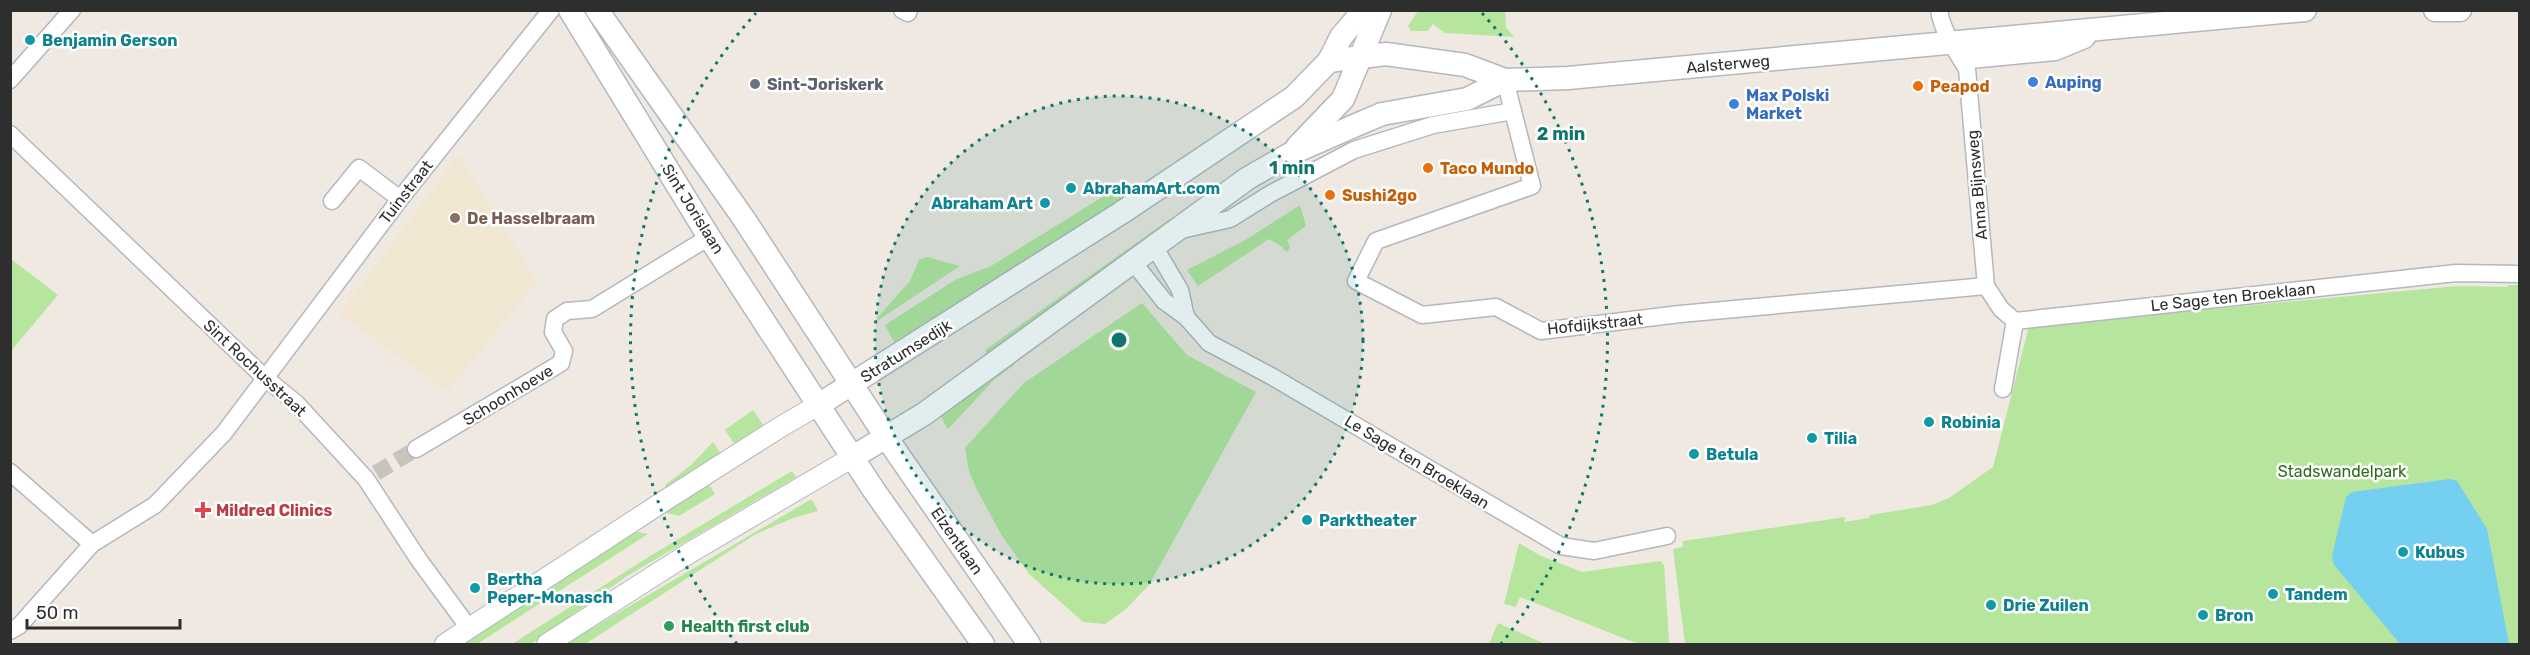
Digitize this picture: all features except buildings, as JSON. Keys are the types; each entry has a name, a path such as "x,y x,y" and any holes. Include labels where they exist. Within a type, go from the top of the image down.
{"main road":[{"name":"Sint Jorislaan","path":"570,10 710,237 853,457"},
{"name":"Sint Jorislaan","path":"597,10 744,219 886,437"},
{"name":"Stratumsedijk","path":"820,404 1121,213 1294,97 1329,61 1341,37 1364,10"},
{"path":"982,645 853,457 924,414 1248,178 1290,154 1343,99 1380,10"},
{"path":"1951,42 1970,57 2055,49 2104,28 2305,10"},
{"path":"2435,10 2460,10"},
{"name":"Aalsterweg","path":"1362,56 1414,57 1466,65 1505,80 1580,77 1951,42"},
{"path":"1329,61 1362,56"},
{"name":"Aalsterweg","path":"1290,154 1382,114 1467,99 1505,80"},
{"name":"Elzentlaan","path":"886,437 1029,645"}],"street":[{"path":"10,80 72,10"},
{"name":"Tuinstraat","path":"10,631 19,626 92,544 155,505 224,433 400,199 551,10"},
{"path":"902,10 908,13 909,10"},
{"name":"Anna Bijnsweg","path":"1939,10 1940,18 1951,42 1967,69 1986,286 2001,309 2015,321"},
{"path":"1174,232 1230,219 1270,194 1354,150 1433,125 1513,111 1505,80"},
{"name":"Hofdijkstraat","path":"1513,111 1532,186 1376,241 1356,281 1422,315 1496,307 1541,331 1680,314 1986,286"},
{"name":"Sint Rochusstraat","path":"10,134 371,476 419,560 469,628"},
{"path":"332,201 359,168 400,199"},
{"name":"Schoonhoeve","path":"416,449 561,363 564,351 553,332 555,319 567,311 592,309 710,237"},
{"name":"Le Sage ten Broeklaan","path":"1154,246 1180,290 1186,317"},
{"name":"Le Sage ten Broeklaan","path":"1133,262 1164,301 1186,317 1209,343 1271,376 1561,546 1594,552 1667,536"},
{"name":"Le Sage ten Broeklaan","path":"2015,321 2456,273 2520,274"},
{"path":"2003,389 2015,321"},
{"name":"Stratumsedijk","path":"445,645 753,444 820,404"},
{"path":"547,645 691,552 853,457"},
{"path":"10,472 92,544"}],"shaded area":[{"name":"De Hasselbraam","path":"459,155 537,281 448,391 339,314"}],"green space":[{"path":"1418,11 1505,11 1506,27 1514,37 1445,33 1433,24 1428,31 1411,31 1408,26"},
{"path":"1122,185 1129,195 894,342 885,325 955,280 991,266"},
{"path":"1300,205 1306,226 1287,240 1290,247 1287,252 1269,239 1198,286 1187,270 1247,239"},
{"path":"1170,219 1172,222 989,356 985,350"},
{"path":"927,257 960,266 877,321 910,281 919,260"},
{"path":"11,259 58,295 11,351"},
{"name":"Stadswandelpark","path":"2508,285 2519,285 2519,644 1685,644 1673,549 1683,547 1683,541 1845,517 1844,522 1869,518 1870,515 1932,505 1949,498 1993,467 2029,326 2457,286 2508,287"},
{"path":"1142,303 1187,355 1256,392 1149,585 1125,610 1105,624 1083,622 1029,574 1002,536 969,471 965,448 1024,383"},
{"path":"1013,361 1015,364 994,380 948,429 940,415"},
{"path":"753,410 764,426 735,445 725,430"},
{"path":"713,442 721,454 667,488 665,485 690,466"},
{"path":"792,471 796,477 627,576 531,644 512,644 650,556"},
{"path":"708,483 715,494 679,516 663,512"},
{"path":"810,500 813,501 818,511 793,518 756,534 585,644 565,644"},
{"path":"633,531 648,534 477,644 459,644"},
{"path":"1519,543 1539,555 1582,572 1660,561 1664,565 1669,642 1667,644 1642,644 1628,640 1520,597 1516,607 1504,604"},
{"path":"1498,623 1545,644 1489,644"}],"water":[{"path":"2450,479 2457,481 2487,529 2509,644 2400,644 2334,565 2332,556 2346,497 2352,492"}],"tunnel":[{"path":"376,473 416,449"}],"place":[{"name":"Benjamin Gerson","path":"30,40"},
{"name":"Auping","path":"2033,82"},
{"name":"Sint-Joriskerk","path":"755,84"},
{"name":"Peapod","path":"1918,86"},
{"name":"Max Polski Market","path":"1734,104"},
{"name":"Taco Mundo","path":"1428,168"},
{"name":"AbrahamArt.com","path":"1071,188"},
{"name":"Sushi2go","path":"1330,195"},
{"name":"Abraham Art","path":"1045,203"},
{"name":"De Hasselbraam","path":"455,218"},
{"name":"Robinia","path":"1929,422"},
{"name":"Tilia","path":"1812,438"},
{"name":"Betula","path":"1694,454"},
{"name":"Mildred Clinics","path":"203,510"},
{"name":"Parktheater","path":"1307,520"},
{"name":"Kubus","path":"2403,552"},
{"name":"Bertha Peper-Monasch","path":"475,588"},
{"name":"Tandem","path":"2273,594"},
{"name":"Drie Zuilen","path":"1991,605"},
{"name":"Bron","path":"2203,615"},
{"name":"Health first club","path":"669,626"}]}
